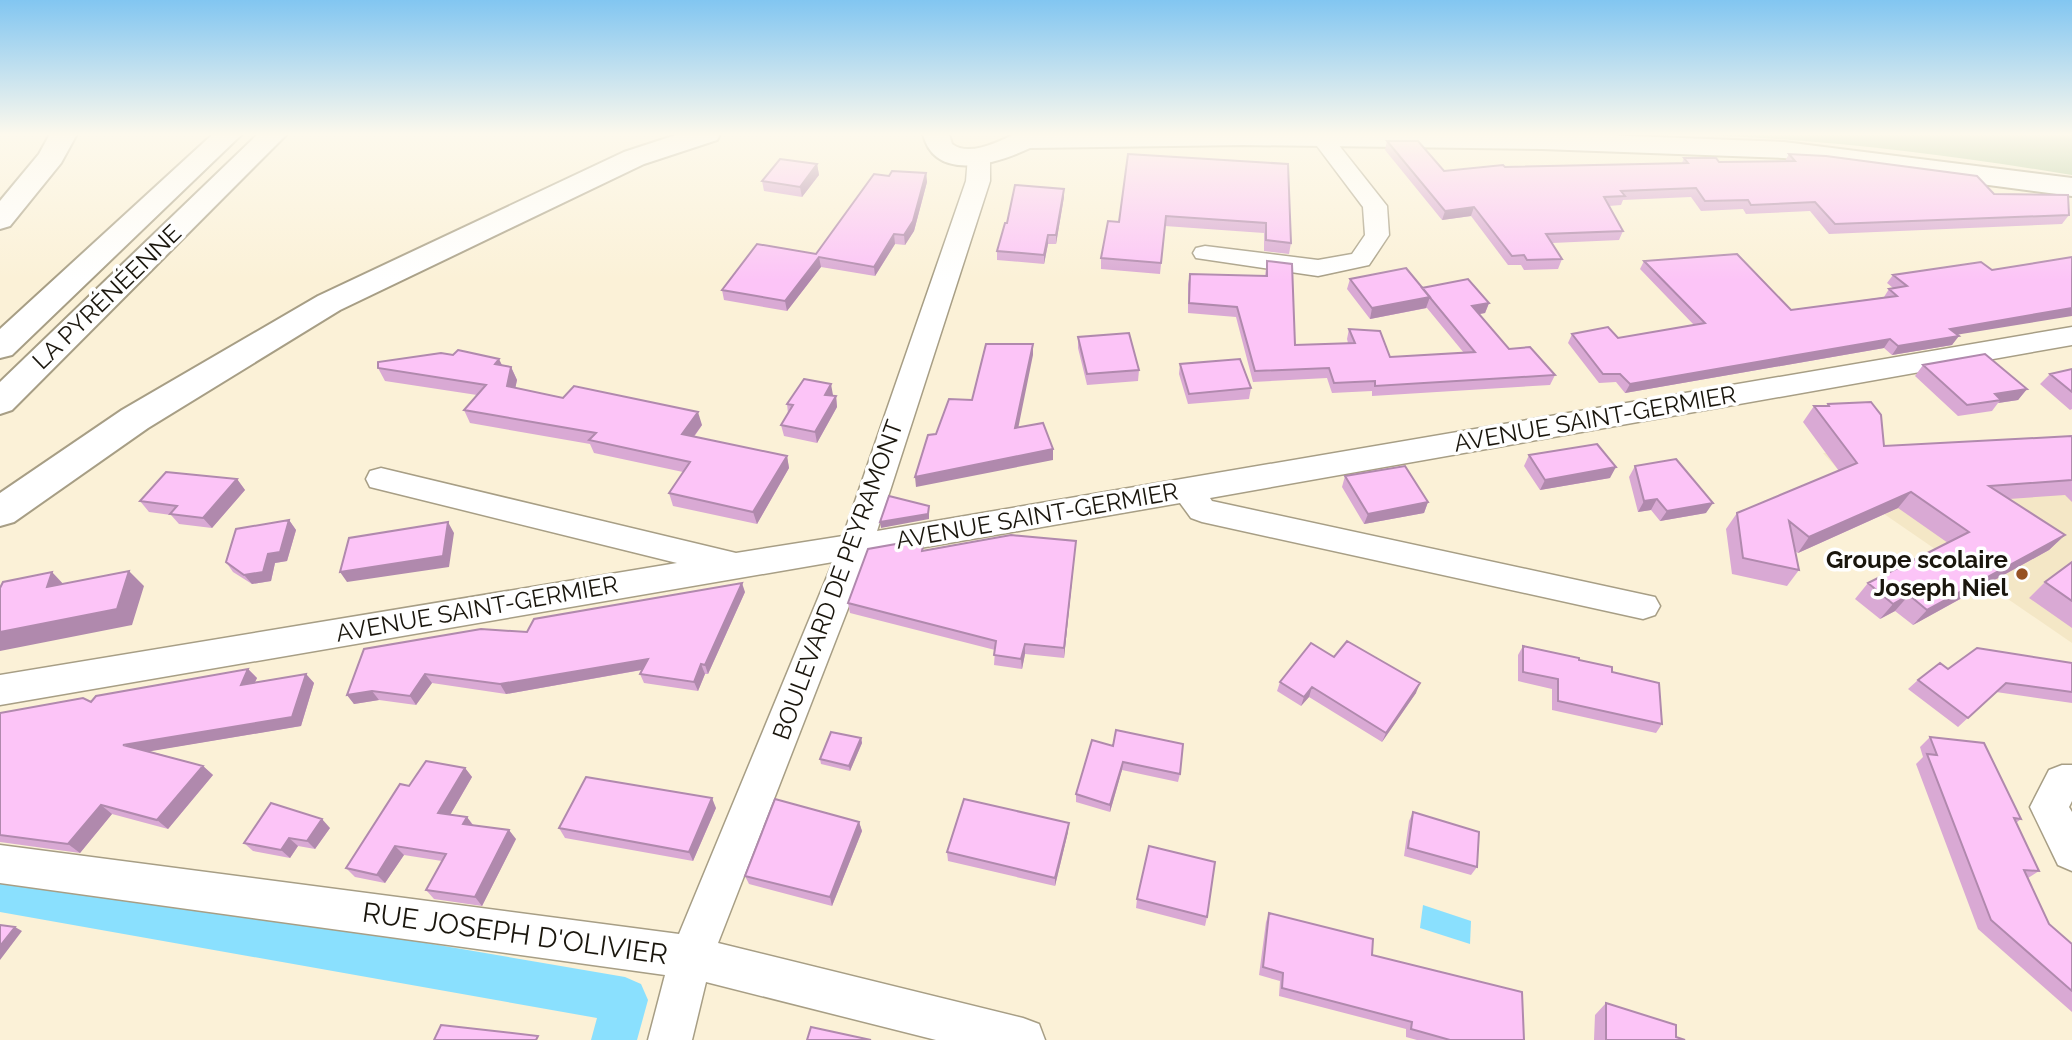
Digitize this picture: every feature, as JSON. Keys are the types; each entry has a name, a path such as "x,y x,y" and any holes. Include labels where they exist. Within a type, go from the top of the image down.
{"main road":[{"path":"0,220 30,183"},
{"name":"LA PYRÉNÉENNE","path":"0,347 177,183"},
{"name":"LA PYRÉNÉENNE","path":"0,402 224,183"},
{"path":"0,512 135,419 329,303 582,183"},
{"path":"2037,183 2072,187"}],"street":[{"name":"BOULEVARD DE PEYRAMONT","path":"670,1040 691,957 856,546 977,183"},
{"path":"1205,253 1318,268 1360,260 1377,235 1375,206 1357,183"},
{"name":"AVENUE SAINT-GERMIER","path":"0,690 739,565 916,538 2072,336"},
{"path":"381,479 739,565"},
{"path":"1187,490 1202,510 1643,606"},
{"path":"2072,782 2062,782 2049,807 2072,852"},
{"name":"RUE JOSEPH D'OLIVIER","path":"0,864 691,957 1023,1040"}],"shaded area":[{"name":"Groupe scolaire Joseph Niel","path":"2072,442 2072,643 1871,505 1823,453"}],"water":[{"path":"1423,905 1471,921 1470,944 1420,928"}],"building":[{"path":"772,183 803,183 800,187"},
{"path":"868,183 923,183 913,221 904,235 894,234 874,267 819,257 785,301 722,290 757,244 816,254"},
{"path":"1124,183 1289,183 1291,243 1266,240 1266,223 1166,216 1161,263 1101,258 1108,221 1119,222"},
{"path":"1421,183 1983,183 1994,194 2068,195 2069,215 1835,224 1815,202 1751,205 1748,200 1705,201 1696,188 1621,191 1625,196 1604,197 1623,231 1546,234 1562,259 1527,260 1524,255 1512,256 1474,207 1445,211"},
{"path":"1015,185 1064,189 1056,235 1048,235 1044,255 997,251 1007,223"},
{"path":"1737,254 1791,310 1897,296 1889,289 1907,286 1893,275 1981,262 1992,270 2072,257 2072,308 1950,329 1959,336 1898,346 1890,339 1630,384 1620,374 1603,374 1572,334 1608,327 1618,338 1705,323 1644,261"},
{"path":"1267,261 1292,264 1295,345 1355,343 1349,329 1380,331 1390,357 1475,352 1422,288 1468,279 1489,303 1472,306 1509,349 1530,347 1555,375 1375,386 1375,381 1334,383 1329,368 1255,371 1237,307 1189,303 1190,274 1267,276"},
{"path":"1406,268 1430,297 1372,308 1350,279"},
{"path":"1129,333 1139,370 1087,374 1078,337"},
{"path":"986,344 1033,344 1015,428 1043,423 1053,449 915,477 928,435 936,434 949,399 972,400"},
{"path":"458,350 499,359 495,364 511,367 507,386 563,398 574,386 698,412 682,434 787,456 753,512 669,493 690,462 589,440 596,433 464,410 486,385 378,368 378,362 441,353 453,355"},
{"path":"1985,354 2027,389 1995,394 2001,400 1967,405 1923,365"},
{"path":"1240,359 1251,388 1189,394 1180,364"},
{"path":"2072,369 2072,392 2050,374"},
{"path":"804,379 831,384 825,395 836,396 815,432 781,425 793,405 787,404"},
{"path":"1871,402 1881,415 1884,446 2072,436 2072,480 1989,486 2065,535 1927,610 1909,595 1893,604 1868,583 1969,532 1911,492 1809,537 1789,521 1799,570 1743,558 1737,513 1857,463 1814,406"},
{"path":"1597,444 1616,467 1545,480 1529,455"},
{"path":"1676,459 1713,503 1667,511 1657,499 1644,501 1635,466"},
{"path":"1405,466 1428,502 1368,514 1345,476"},
{"path":"166,472 237,479 203,518 170,514 177,506 140,501"},
{"path":"889,496 929,506 928,514 880,522"},
{"path":"289,520 280,552 268,554 263,572 244,575 226,562 236,529"},
{"path":"448,522 443,556 340,572 349,538"},
{"path":"1011,535 1076,541 1064,648 1025,644 1021,659 994,655 996,641 848,603 868,549 924,539 922,551"},
{"path":"2072,562 2072,601 2045,582"},
{"path":"129,571 117,609 0,632 0,588 3,582 52,572 47,587"},
{"path":"742,583 705,665 701,664 694,682 640,674 648,659 500,684 425,674 410,696 372,691 347,695 364,649 481,629 527,632 534,619"},
{"path":"1347,641 1420,683 1386,733 1312,687 1304,697 1280,682 1311,643 1334,657"},
{"path":"1523,646 1579,658 1612,667 1612,672 1659,683 1662,724 1558,701 1558,679 1523,672"},
{"path":"1977,648 2072,663 2072,692 2006,683 1968,718 1918,680 1940,663 1948,669"},
{"path":"248,669 241,685 306,674 292,717 123,745 203,766 157,820 101,805 68,844 0,835 0,713 83,698 91,702 96,696"},
{"path":"1116,730 1183,744 1180,774 1123,762 1110,805 1076,794 1092,740 1113,746"},
{"path":"831,732 861,738 849,766 820,759"},
{"path":"1930,737 1984,743 2021,819 2014,818 2039,871 2024,870 2049,924 2072,944 2072,991 1991,920 1927,754 1937,755"},
{"path":"426,761 465,768 438,813 467,817 463,824 509,830 475,897 426,890 446,854 395,846 377,875 346,868 400,784 409,786"},
{"path":"586,777 712,798 689,852 559,828"},
{"path":"775,799 859,822 830,897 745,876"},
{"path":"964,799 1069,823 1055,878 947,852"},
{"path":"271,803 322,819 307,841 289,838 281,850 244,843"},
{"path":"1413,812 1479,832 1477,867 1408,848"},
{"path":"1149,846 1215,862 1207,917 1137,899"},
{"path":"1269,913 1373,939 1372,955 1522,992 1524,1040 1450,1040 1411,1029 1412,1022 1282,988 1283,973 1263,967"},
{"path":"0,925 15,927 0,946"},
{"path":"1606,1003 1676,1025 1676,1037 1685,1040 1606,1040"},
{"path":"441,1025 538,1036 536,1040 434,1040"},
{"path":"811,1027 871,1040 807,1040"}],"waterway":[{"path":"0,891 625,1000 614,1040"}],"place":[{"name":"Groupe scolaire Joseph Niel","path":"2022,574"}]}
